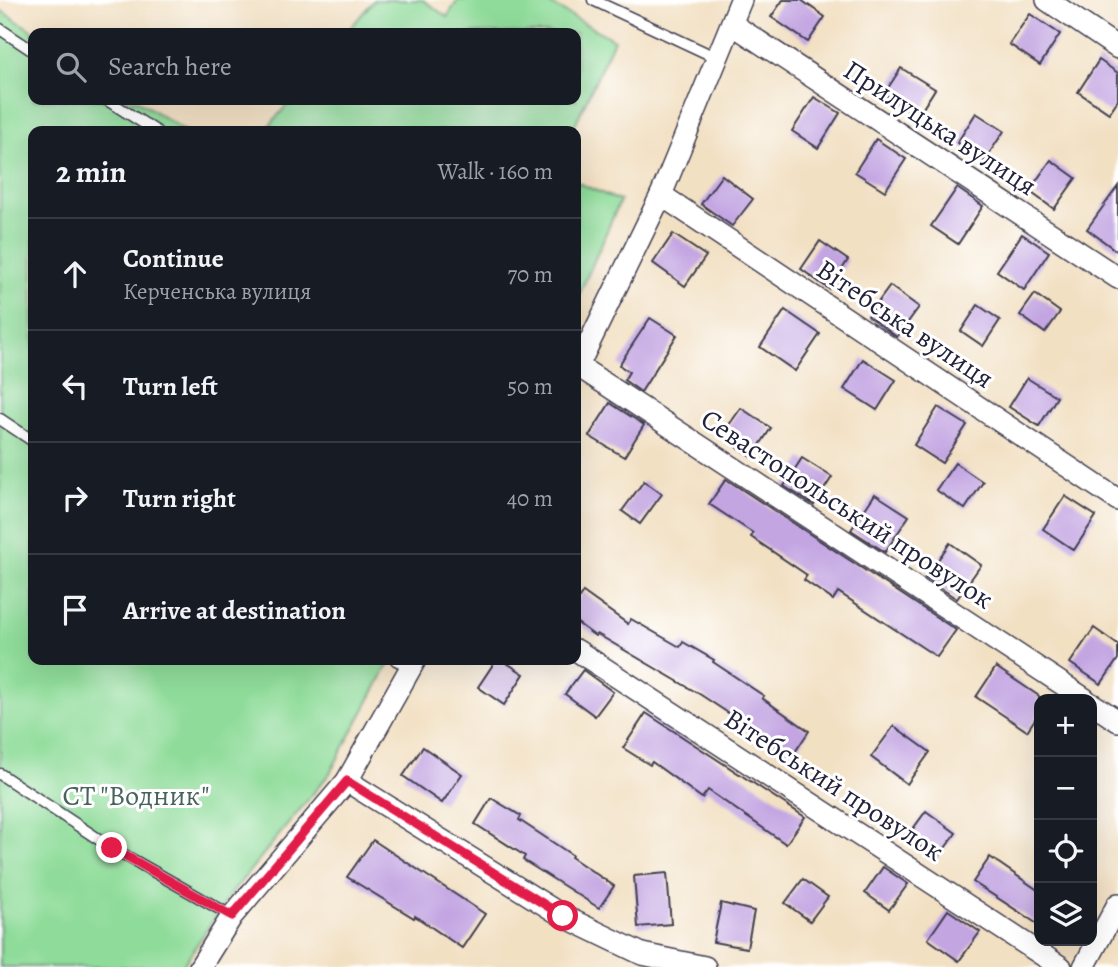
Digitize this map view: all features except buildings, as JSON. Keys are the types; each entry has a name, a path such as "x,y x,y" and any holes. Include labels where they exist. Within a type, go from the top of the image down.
{"street":[{"path":"581,358 661,195 741,0"},
{"path":"1047,0 1118,48"},
{"name":"Прилуцька вулиця","path":"732,24 1118,278"},
{"name":"Вітебська вулиця","path":"661,195 1118,500"},
{"name":"Севастопольський провулок","path":"581,371 1077,694"},
{"name":"Вітебський провулок","path":"581,653 1061,967"},
{"path":"200,967 232,916 347,781 405,665"},
{"path":"1097,707 1118,721"},
{"path":"347,781 563,916 642,954 705,967"},
{"path":"1084,967 1118,904"}],"lane":[{"path":"593,0 717,58"},
{"path":"0,29 28,48"},
{"path":"115,105 148,126"},
{"path":"0,419 28,438"},
{"path":"0,774 112,848 232,916"}],"green space":[{"path":"374,0 423,0 447,17 458,0 543,0 614,40 574,126 269,126 287,105 581,105 581,28 350,28"},
{"name":"СТ \"Водник\"","path":"0,10 28,28 28,105 145,105 177,126 28,126 28,665 388,665 330,773 229,896 182,967 0,967"},
{"path":"581,184 620,201 581,291"}],"route":[{"path":"112,848 232,916 347,781 563,916"}]}
